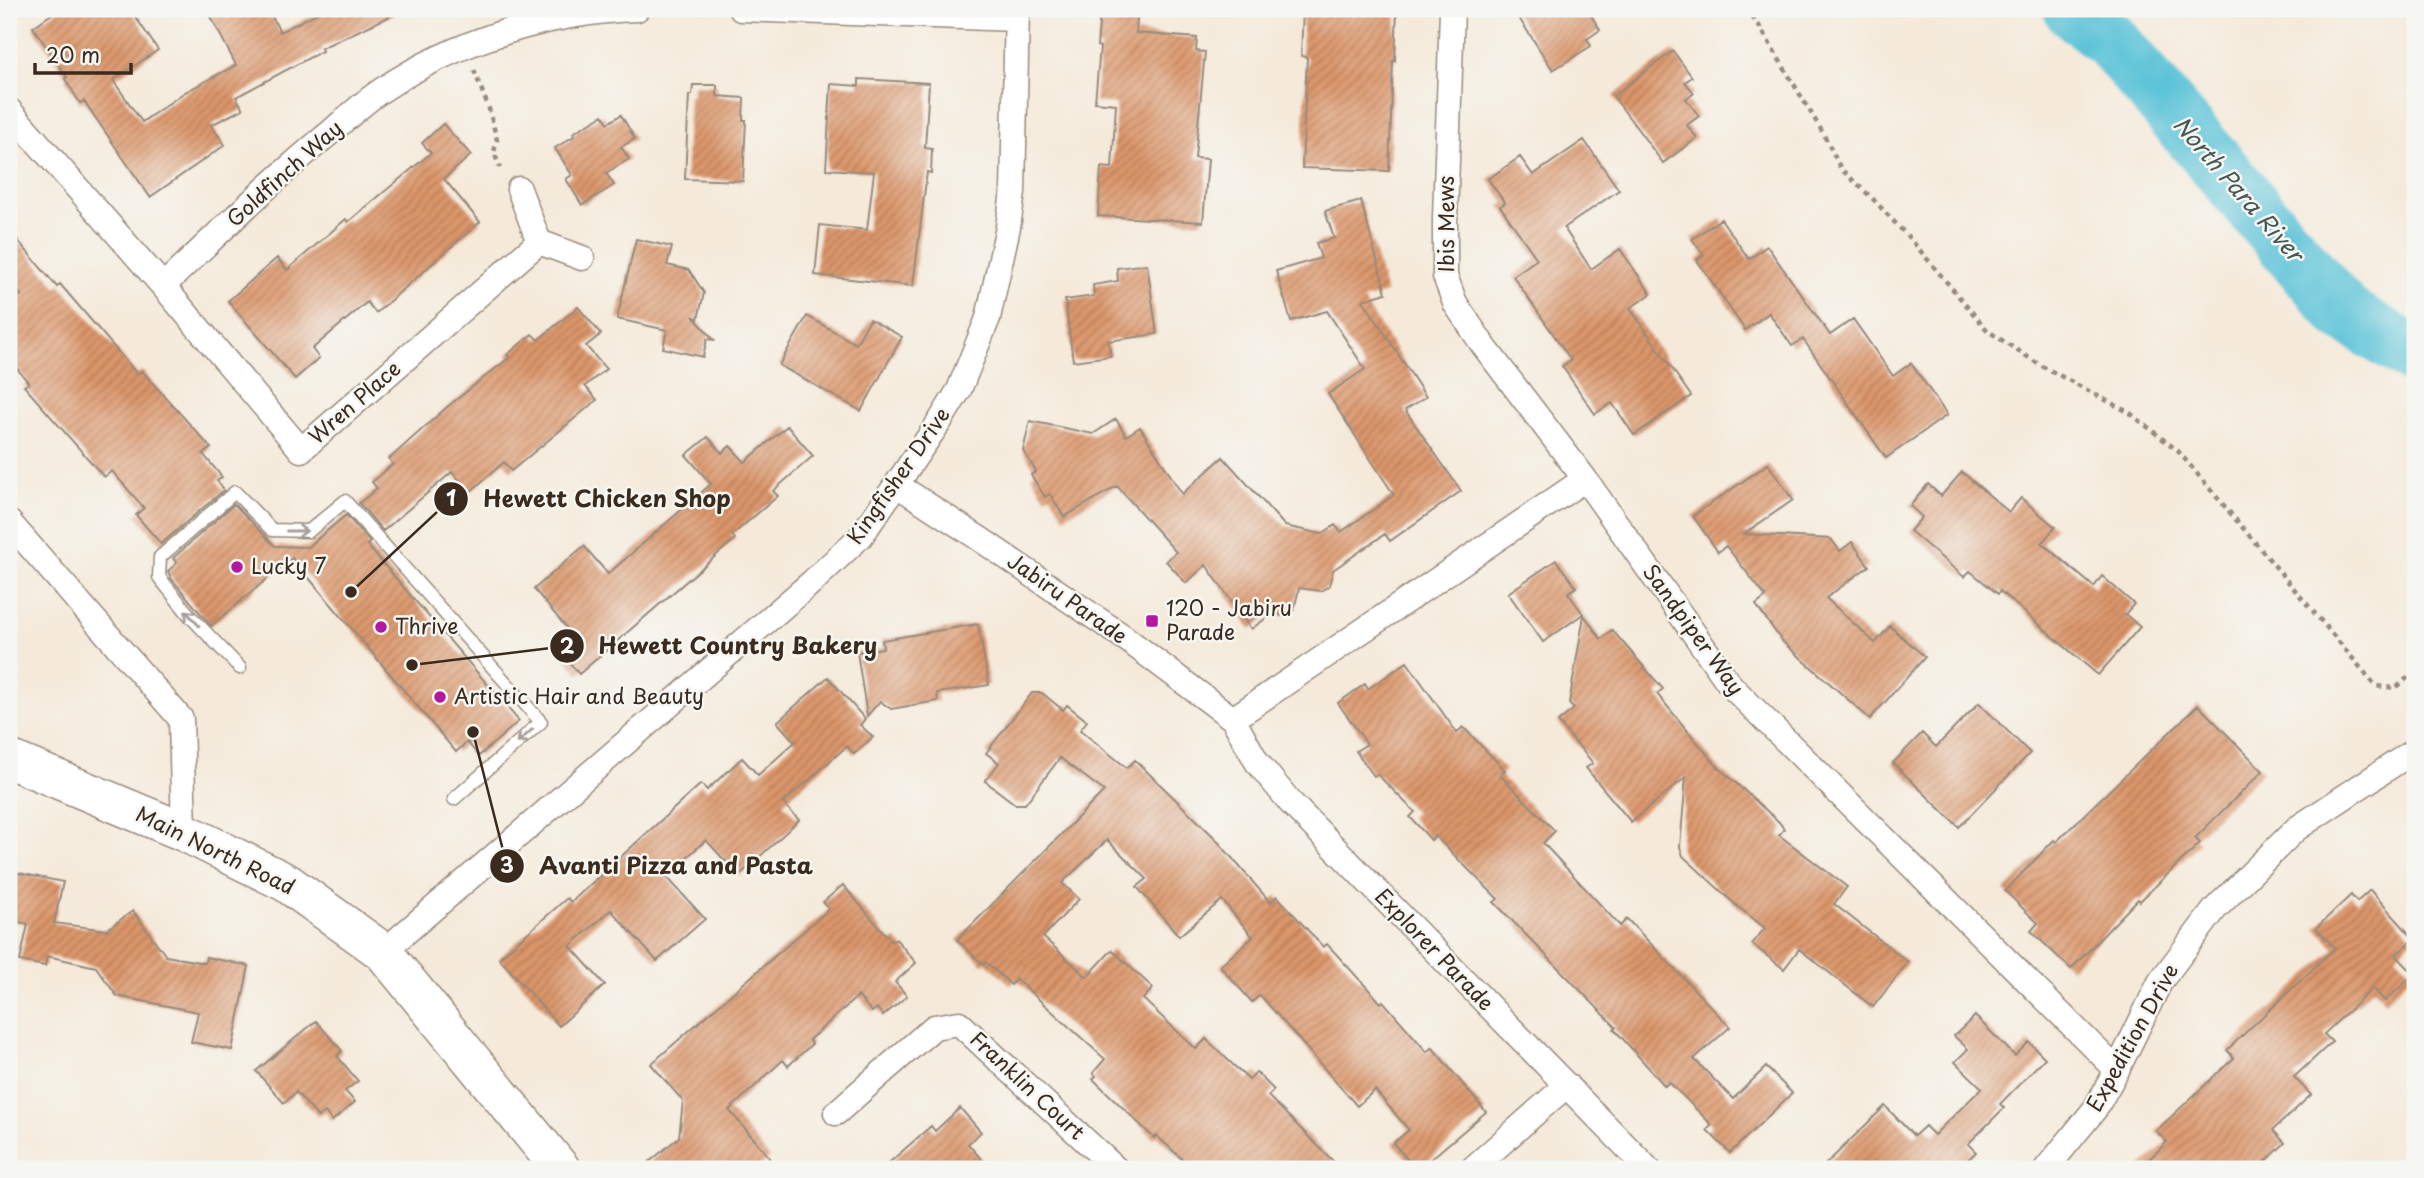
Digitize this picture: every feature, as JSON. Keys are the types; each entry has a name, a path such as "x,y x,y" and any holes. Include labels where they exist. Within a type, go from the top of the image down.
{"main road":[{"name":"Main North Road","path":"9,759 184,832 287,883 383,952 561,1169"}],"street":[{"name":"Goldfinch Way","path":"163,286 296,160 381,91 425,65 511,31 603,10 638,9"},
{"path":"741,9 1017,14"},
{"name":"Ibis Mews","path":"1452,9 1445,219 1446,275 1455,303 1469,324 1585,479"},
{"name":"Kingfisher Drive","path":"383,952 812,582 861,536 897,485 959,390 988,318 1013,192 1017,14"},
{"path":"9,110 163,286"},
{"path":"519,189 539,243 582,258"},
{"name":"Wren Place","path":"163,286 301,450 539,243"},
{"path":"1233,719 1585,479"},
{"name":"Sandpiper Way","path":"1585,479 1731,685 2117,1070"},
{"name":"Jabiru Parade","path":"897,485 1114,631 1233,719"},
{"path":"9,522 181,719 184,832"},
{"name":"Explorer Parade","path":"1233,719 1257,762 1290,802 1648,1169"},
{"name":"Expedition Drive","path":"2046,1169 2095,1110 2160,982 2215,909 2296,829 2415,750"},
{"name":"Franklin Court","path":"836,1113 934,1027 959,1023 1116,1169"},
{"path":"1472,1169 1567,1085"}],"lane":[{"path":"240,668 190,616 159,577 160,556 235,492 272,530 309,531 345,501 541,722 454,799"}],"path":[{"path":"1745,9 1758,24 1823,133 1841,169 1912,241 1988,331 2040,365 2130,412 2178,451 2376,686 2396,688 2415,671"},
{"path":"474,69 497,140 494,152 504,178 519,189"}],"building":[{"path":"59,9 130,9 158,50 113,80 142,122 185,92 236,65 207,9 268,9 280,32 325,9 406,9 321,48 322,51 236,97 243,109 211,125 225,145 150,197 84,101 80,103 65,79 67,77 33,27"},
{"path":"1303,9 1397,9 1389,171 1302,168 1307,57 1301,56"},
{"path":"1513,9 1587,9 1600,30 1587,39 1591,46 1553,70"},
{"path":"1100,14 1137,17 1136,33 1197,38 1196,51 1205,52 1195,158 1208,159 1203,222 1098,216 1101,167 1112,168 1116,104 1095,102"},
{"path":"1673,51 1692,77 1685,82 1694,93 1686,99 1699,116 1687,125 1697,138 1663,163 1613,96"},
{"path":"859,79 929,83 925,148 932,149 931,173 927,172 913,286 815,275 820,225 867,230 874,172 826,169 831,84 859,86"},
{"path":"693,85 717,85 717,96 744,98 743,120 746,120 743,181 685,179 689,95 692,95"},
{"path":"603,115 608,123 621,115 635,139 621,147 629,159 606,173 614,185 582,205 566,179 572,175 555,148 574,136 573,133"},
{"path":"443,124 471,155 444,179 480,222 376,313 367,302 312,349 319,358 295,379 228,301 277,258 287,270 346,219 348,222 431,153 422,143"},
{"path":"1584,140 1619,190 1564,228 1591,269 1620,249 1651,294 1630,308 1691,396 1634,435 1612,403 1595,414 1562,366 1571,360 1513,276 1537,259 1500,206 1505,203 1488,179 1520,157 1533,175"},
{"path":"1361,201 1386,293 1363,300 1426,397 1405,410 1461,491 1390,541 1385,534 1333,570 1329,586 1321,591 1299,588 1294,610 1285,616 1272,614 1251,629 1206,565 1186,583 1166,561 1176,552 1117,486 1064,517 1050,494 1045,497 1031,475 1036,471 1023,451 1030,421 1093,434 1116,419 1126,436 1140,427 1182,494 1223,457 1285,526 1322,534 1335,525 1341,532 1394,495 1328,394 1365,369 1327,311 1291,321 1276,271 1321,258 1316,243 1334,238 1325,211"},
{"path":"1721,219 1749,259 1767,246 1830,335 1853,319 1893,376 1911,363 1947,415 1886,458 1803,339 1792,346 1769,313 1745,330 1697,260 1704,255 1692,239"},
{"path":"9,230 57,287 60,284 137,374 142,371 211,448 203,454 222,477 217,481 224,490 161,544 136,515 144,508 112,471 104,477 24,386 29,383 9,359 9,305 21,295 9,281"},
{"path":"636,239 672,247 667,265 689,270 704,293 698,319 693,316 714,340 707,339 703,357 663,348 667,330 617,319"},
{"path":"1147,264 1157,334 1108,341 1111,356 1073,361 1065,300 1094,296 1093,285 1118,281 1117,268"},
{"path":"578,307 601,334 586,346 606,369 585,386 597,400 511,471 504,462 470,492 452,472 383,531 359,503 377,488 372,482 393,464 389,459 447,407 510,357 507,355 532,334 538,340"},
{"path":"807,316 856,344 870,319 902,337 861,411 779,365"},
{"path":"787,426 813,456 773,491 778,496 732,535 735,539 579,674 555,646 571,633 534,589 584,546 608,574 711,484 686,455 708,437 722,453 730,446 745,462"},
{"path":"1768,464 1793,500 1744,534 1831,539 1840,551 1852,542 1869,566 1826,598 1875,643 1890,626 1925,657 1870,719 1783,642 1756,605 1766,597 1726,546 1718,552 1693,516"},
{"path":"1962,472 2009,512 2021,498 2055,527 2042,543 2094,587 2102,576 2134,604 2125,614 2140,627 2098,675 2000,591 1998,594 1970,571 1964,577 1910,531 1922,517 1910,506 1928,484 1941,496"},
{"path":"234,504 275,546 308,547 346,515 370,542 367,545 519,721 479,756 467,742 456,752 292,558 211,626 168,571 177,563 173,558"},
{"path":"1556,560 1576,587 1568,593 1583,614 1543,642 1508,593"},
{"path":"1584,615 1601,639 1612,630 1663,689 1657,694 1716,765 1779,822 1784,829 1779,835 1847,887 1834,904 1908,962 1873,1007 1799,949 1784,969 1752,944 1765,928 1683,856 1680,847 1686,777 1631,822 1586,768 1593,763 1558,722 1574,709 1569,704"},
{"path":"978,624 989,685 937,693 938,701 891,709 880,701 867,716 857,652 883,648 882,640"},
{"path":"1407,662 1457,733 1463,727 1505,770 1500,775 1555,831 1543,843 1620,926 1627,919 1730,1027 1694,1059 1733,1099 1766,1067 1792,1093 1730,1153 1707,1130 1712,1125 1669,1082 1665,1086 1614,1029 1616,1027 1494,902 1498,899 1435,836 1431,840 1410,817 1415,812 1377,774 1374,776 1356,751 1367,744 1338,703 1365,684 1368,689"},
{"path":"828,677 865,719 860,725 873,737 854,754 847,746 783,803 799,820 739,876 706,840 666,876 705,919 657,961 611,910 570,946 605,985 559,1026 499,958 567,898 571,902 701,784 707,790 742,758 758,775 795,742 777,722"},
{"path":"1032,693 1042,693 1063,710 1067,705 1087,721 1080,730 1127,768 1135,760 1214,837 1270,902 1277,896 1323,947 1327,944 1381,1003 1383,1001 1427,1052 1432,1047 1486,1112 1416,1169 1393,1143 1409,1130 1375,1090 1357,1106 1260,995 1252,1002 1220,966 1253,937 1222,900 1179,936 1137,887 1147,879 1107,840 1062,883 1079,899 1043,937 1087,977 1112,950 1153,988 1143,999 1196,1049 1206,1039 1249,1080 1256,1072 1274,1090 1268,1096 1341,1169 1193,1169 1157,1136 1154,1138 1093,1079 1096,1076 1093,1073 1105,1059 1016,979 1011,985 957,940 1104,791 1060,758 1025,804 1015,804 985,781 999,763 986,753"},
{"path":"1979,703 2030,753 1959,827 1893,763 1922,733 1936,747"},
{"path":"2198,705 2263,771 2195,838 2200,843 2140,901 2138,899 2071,969 2031,931 2038,923 2005,891 2054,840 2056,842"},
{"path":"9,871 63,882 54,923 106,930 133,911 166,956 205,963 206,957 249,966 232,1050 191,1042 198,1012 117,996 96,967 47,956 45,966 20,961 28,924 9,920"},
{"path":"843,885 892,942 896,939 916,963 895,982 907,996 883,1016 877,1008 872,1012 858,996 809,1040 812,1044 788,1066 783,1060 729,1110 770,1158 757,1169 641,1169 679,1137 683,1101 651,1064 829,909 823,902"},
{"path":"2370,890 2414,939 2396,955 2414,974 2385,1001 2373,988 2324,1034 2332,1042 2294,1077 2311,1095 2273,1130 2285,1143 2258,1169 2139,1169 2167,1142 2156,1131 2234,1058 2227,1050 2335,948 2316,928 2351,895 2357,902"},
{"path":"1975,1016 2015,1056 2029,1042 2045,1058 2000,1104 2004,1108 1968,1144 1976,1152 1958,1169 1821,1169 1885,1106 1914,1136 1925,1126 1934,1135 1982,1088 1955,1062 1968,1049 1954,1036"},
{"path":"316,1021 342,1051 337,1056 358,1081 345,1091 355,1102 332,1121 325,1112 318,1117 296,1092 284,1103 256,1071"},
{"path":"960,1108 981,1132 968,1144 990,1169 882,1169 931,1126 935,1131"}],"waterway":[{"name":"North Para River","path":"2072,9 2110,40 2344,313 2415,356"}],"place":[{"name":"Lucky 7","path":"237,567"},
{"name":"Hewett Chicken Shop","path":"351,592"},
{"name":"120 - Jabiru Parade","path":"1152,621"},
{"name":"Thrive","path":"381,627"},
{"name":"Hewett Country Bakery","path":"412,665"},
{"name":"Artistic Hair and Beauty","path":"440,697"},
{"name":"Avanti Pizza and Pasta","path":"473,732"}]}
